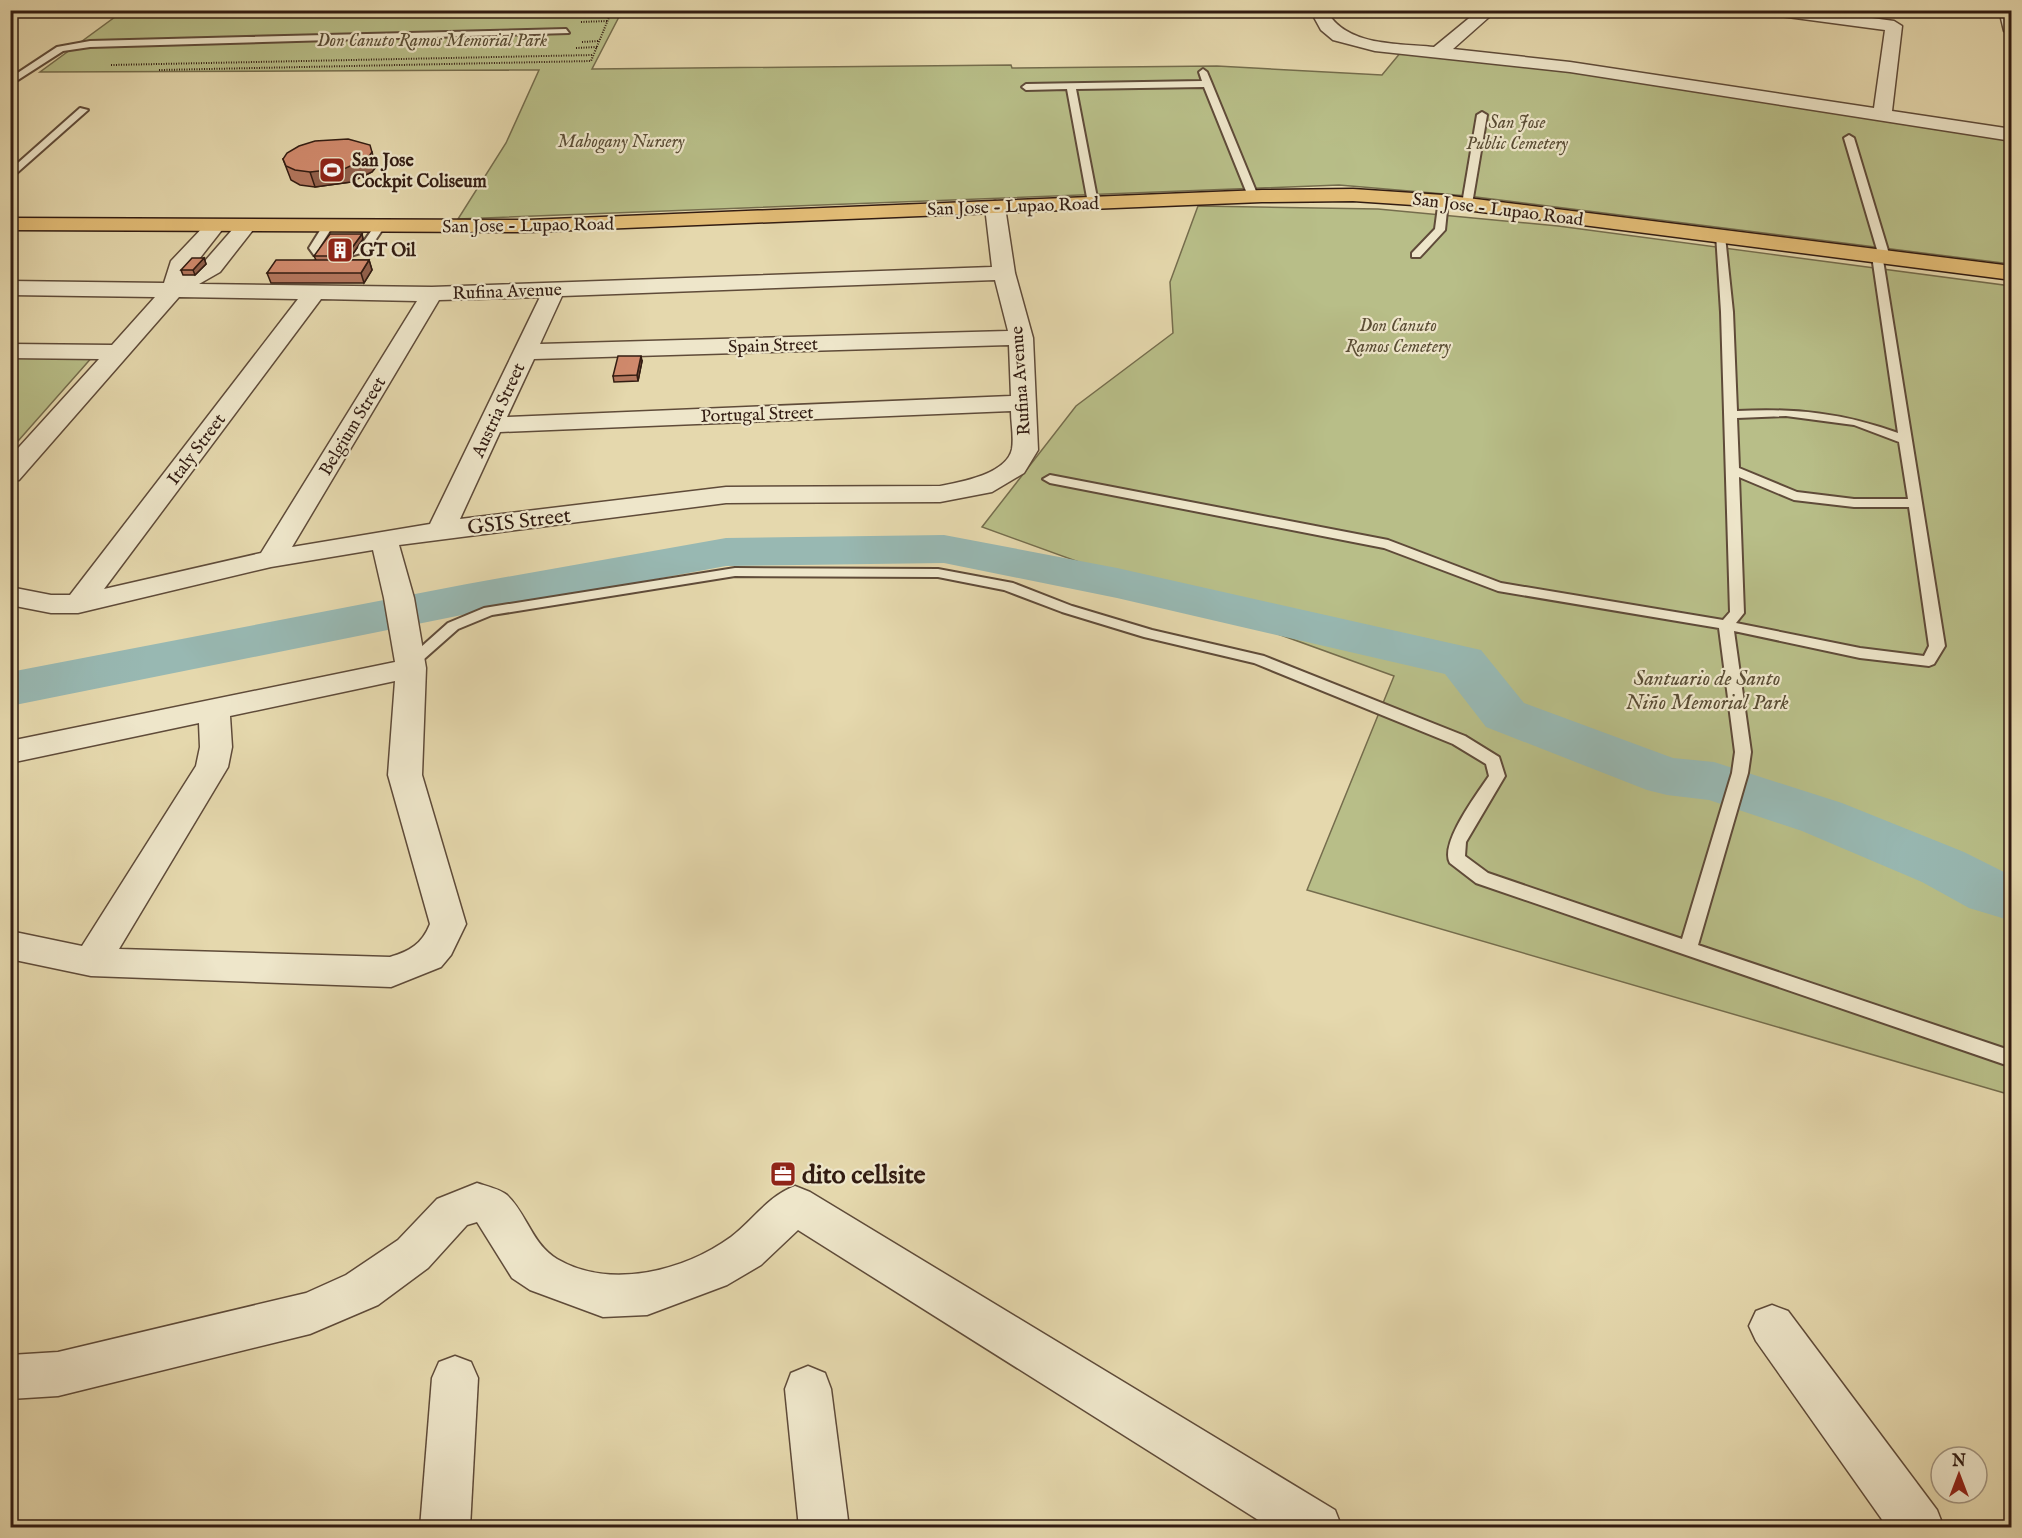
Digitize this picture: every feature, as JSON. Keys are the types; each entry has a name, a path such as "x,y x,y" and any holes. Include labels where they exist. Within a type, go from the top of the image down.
{"highway":[{"name":"San Jose - Lupao Road","path":"10,224 540,225 1253,196 1353,195 1443,201 2012,273"}],"street":[{"path":"1318,10 1332,32 1347,39 1386,48 1560,66 2012,135"},
{"path":"1438,53 1489,10"},
{"path":"1772,10 1894,26 1882,115"},
{"path":"2007,10 2012,31"},
{"name":"Rufina Avenue","path":"995,207 1004,273 1021,338 1024,455"},
{"path":"173,290 179,266 215,226"},
{"path":"10,474 173,290 212,267 246,226"},
{"name":"Rufina Avenue","path":"10,288 432,294 1004,273"},
{"name":"Austria Street","path":"441,530 554,290"},
{"name":"Italy Street","path":"78,604 314,293"},
{"name":"Belgium Street","path":"271,559 432,294"},
{"name":"Spain Street","path":"525,352 1021,338"},
{"path":"10,351 119,352"},
{"name":"Portugal Street","path":"491,425 1023,403"},
{"name":"GSIS Street","path":"10,596 51,604 78,604 271,559 441,530 726,495 957,493 983,486 1004,476 1024,455"},
{"path":"10,945 91,962 391,972 428,959 440,947 448,924 405,775 411,666 384,540"},
{"path":"10,752 214,711 411,666"},
{"path":"91,962 212,766 216,747 214,711"},
{"path":"10,1377 58,1374 310,1313 362,1290 413,1254 452,1212 477,1202 491,1207 528,1264 546,1276 603,1296 654,1292 726,1264 746,1251 795,1205 1317,1527"},
{"path":"1772,1326 1919,1527"},
{"path":"445,1527 455,1378"},
{"path":"808,1389 824,1527"}],"lane":[{"path":"10,82 54,52 90,44 566,32"},
{"path":"1203,72 1253,196"},
{"path":"1026,87 1208,84"},
{"path":"1071,86 1093,203"},
{"path":"10,176 84,110"},
{"path":"1467,204 1482,115"},
{"path":"1050,479 1388,544 1498,587 1726,625 1860,652 1929,661 1937,646 1881,257 1849,138"},
{"path":"1416,255 1440,230 1443,201"},
{"path":"328,226 314,248 318,253 335,256 364,249 380,226"},
{"path":"1720,236 1727,312 1737,613 1726,625"},
{"path":"1731,415 1797,414 1856,422 1906,440"},
{"path":"1733,470 1794,496 1854,503 1916,503"},
{"path":"411,666 453,626 489,611 735,572 938,573 1008,585 1067,609 1149,634 1259,658 1377,709 1459,740 1492,761 1497,776 1457,842 1456,859 1482,878 2012,1059"},
{"path":"1688,948 1740,773 1743,752 1726,625"}],"path":[{"path":"159,70 591,61 612,10"},
{"path":"102,65 593,55"}],"green space":[{"path":"424,10 622,11 592,69 1011,65 1012,68 1217,66 1382,75 1401,52 1522,64 2011,138 2011,264 1468,196 1339,185 458,219 506,143 539,70 40,72 115,17"},
{"name":"Santuario de Santo Niño Memorial Park","path":"1198,206 1378,209 1558,226 2011,286 2011,1095 1307,890 1394,676 982,527 1076,406 1173,333 1170,282"},
{"path":"11,355 94,355 11,449"}],"building":[{"path":"348,139 370,145 372,152 368,158 346,168 310,172 286,166 283,159 287,153 299,146 315,141"},
{"name":"GT Oil","path":"330,234 362,234 346,256 314,256"},
{"path":"192,258 204,258 193,270 181,270"},
{"path":"276,260 369,260 361,273 267,273"},
{"path":"618,356 641,356 637,375 613,376"}],"waterway":[{"path":"10,689 467,599 726,552 944,549 1117,583 1463,662 1505,715 1667,776 1714,781 1822,817 1882,844 1943,867 1990,892 2012,899"}],"place":[{"name":"San Jose Cockpit Coliseum","path":"332,170"},
{"name":"GT Oil","path":"340,250"},
{"name":"dito cellsite","path":"783,1174"}],"park label":[{"name":"Don Canuto Ramos Memorial Park","path":"432,40"},
{"name":"San Jose Public Cemetery","path":"1517,132"},
{"name":"Mahogany Nursery","path":"621,141"},
{"name":"Don Canuto Ramos Cemetery","path":"1398,335"}]}
